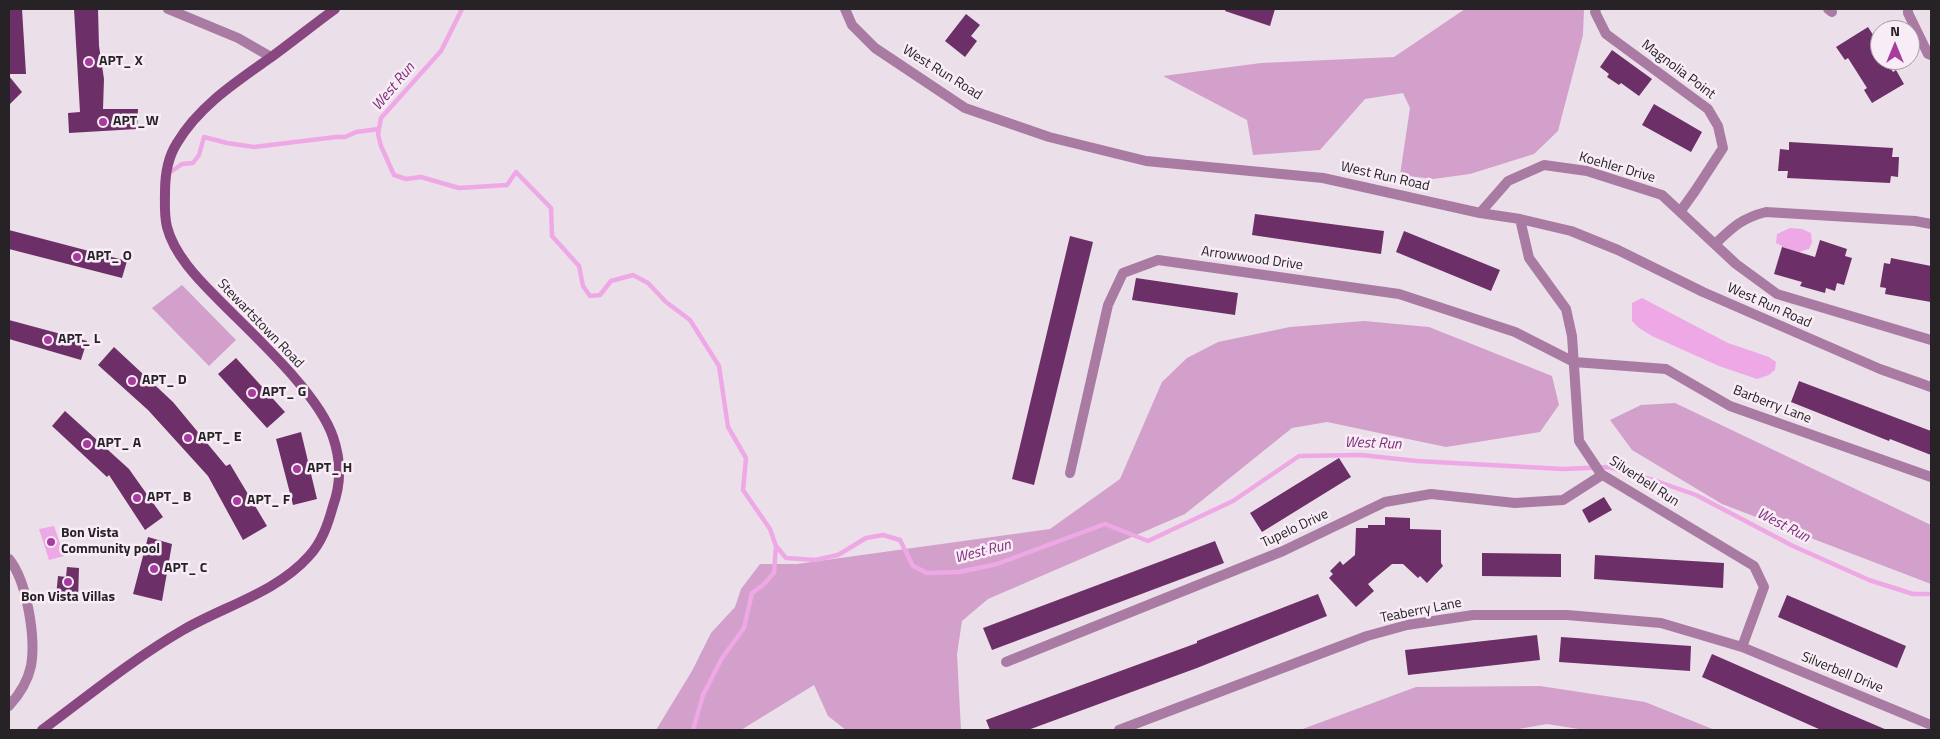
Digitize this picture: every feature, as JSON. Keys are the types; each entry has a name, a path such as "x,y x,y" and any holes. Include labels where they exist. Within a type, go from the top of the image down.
{"street":[{"path":"168,9 238,38 271,57"},
{"name":"Stewartstown Road","path":"42,730 158,645 275,584 295,570 310,556 323,537 338,493 340,475 338,454 326,420 310,397 284,367 202,282 184,259 168,229 164,209 165,180 172,154 187,127 235,82 334,9"},
{"name":"West Run Road","path":"845,9 852,25 875,48 965,108 1049,137 1146,161 1323,178 1480,213 1520,219 1572,231 1618,250 1703,292 1862,361 1931,386"},
{"name":"Magnolia Point","path":"1596,9 1595,12 1606,34 1708,109 1718,126 1723,148 1680,212"},
{"path":"1908,9 1908,13 1928,54 1931,56"},
{"name":"Koehler Drive","path":"1480,213 1508,181 1544,165 1587,171 1662,195 1736,264 1777,294 1931,340"},
{"path":"1715,244 1749,216 1766,212 1915,221 1931,224"},
{"name":"Silverbell Run","path":"1520,219 1530,258 1566,309 1572,336 1579,441 1601,474 1754,566 1764,587 1742,647"},
{"name":"Arrowwood Drive","path":"1070,473 1108,305 1123,273 1158,260 1399,294 1515,332 1574,362"},
{"name":"Barberry Lane","path":"1574,362 1666,369 1730,406 1931,477"},
{"name":"Tupelo Drive","path":"1006,662 1283,551 1385,502 1431,494 1515,503 1563,500 1601,474"},
{"path":"9,559 21,578 28,612 31,638 31,666 24,684 9,706"},
{"name":"Teaberry Lane","path":"1119,730 1351,642 1406,625 1473,615 1567,615 1661,623 1742,647"},
{"name":"Silverbell Drive","path":"1742,647 1931,725"}],"shaded area":[{"path":"1465,9 1584,9 1583,35 1558,131 1534,154 1470,174 1433,179 1400,175 1410,108 1403,93 1365,99 1320,150 1253,155 1247,120 1163,76 1261,63 1394,57"},
{"path":"1790,228 1802,229 1811,233 1812,242 1809,249 1799,252 1782,247 1776,243 1777,234"},
{"path":"182,285 236,340 209,366 152,308"},
{"path":"1642,298 1728,343 1769,357 1776,362 1775,370 1769,375 1757,379 1719,366 1652,336 1632,321 1632,303"},
{"path":"1364,321 1429,327 1552,376 1559,405 1540,432 1446,447 1327,422 1292,428 1185,514 988,599 962,621 957,654 961,730 846,730 828,716 814,685 741,730 656,730 692,671 711,633 735,607 741,589 760,564 797,564 1050,529 1120,479 1162,382 1187,358 1218,342 1290,327"},
{"path":"1675,403 1931,525 1931,584 1722,504 1632,450 1610,420 1641,405"},
{"name":"Bon Vista Community pool","path":"54,526 64,556 49,560 39,529"},
{"path":"1540,686 1645,702 1715,730 1585,730 1547,724 1513,730 1300,730 1416,687"}],"building":[{"path":"9,9 22,9 26,74 9,74"},
{"name":"APT_ X","path":"74,9 98,9 99,46 104,79 103,109 138,109 137,129 69,133 68,113 80,112"},
{"path":"1226,9 1275,9 1270,26 1225,11"},
{"path":"966,14 980,25 971,36 977,41 965,57 945,41"},
{"path":"1868,27 1870,30 1870,70 1892,70 1893,72 1896,70 1904,84 1872,103 1864,90 1867,88 1848,58 1845,60 1836,47"},
{"path":"1612,50 1652,79 1639,96 1621,83 1619,85 1607,77 1609,74 1600,67"},
{"path":"9,76 22,92 9,105"},
{"path":"1654,104 1702,132 1691,152 1642,125"},
{"path":"1789,142 1893,148 1892,157 1899,157 1898,177 1891,176 1890,183 1787,178 1788,171 1778,171 1780,149 1789,150"},
{"path":"1255,214 1384,231 1381,254 1252,235"},
{"name":"APT_ O","path":"9,230 127,261 122,278 9,249"},
{"path":"1404,231 1500,270 1491,291 1396,252"},
{"path":"1070,236 1093,242 1034,485 1012,479"},
{"path":"1820,240 1847,249 1845,256 1852,258 1844,285 1837,283 1835,291 1826,288 1825,293 1800,286 1802,282 1774,274 1782,247 1815,257"},
{"path":"1891,258 1931,266 1931,302 1885,294 1886,288 1880,287 1884,263 1890,264"},
{"path":"1136,278 1238,293 1235,315 1132,300"},
{"name":"APT_ L","path":"9,320 87,341 81,360 9,339"},
{"path":"114,347 173,402 226,466 230,464 267,526 243,540 208,476 148,410 98,365"},
{"name":"APT_ G","path":"236,358 285,412 267,428 218,374"},
{"path":"1799,381 1931,431 1931,455 1890,439 1889,441 1791,402"},
{"path":"65,411 129,469 163,517 145,530 109,475 107,477 52,426"},
{"name":"APT_ H","path":"301,432 317,499 293,505 276,439"},
{"path":"1339,458 1351,477 1262,532 1250,513"},
{"path":"1604,497 1612,510 1589,523 1582,510"},
{"path":"1385,517 1410,518 1410,529 1441,530 1441,563 1443,566 1427,583 1420,576 1418,578 1403,564 1392,564 1368,584 1374,591 1356,607 1329,578 1333,574 1330,571 1340,561 1343,565 1355,555 1356,528 1368,528 1368,525 1385,525"},
{"name":"APT_ C","path":"148,537 172,544 162,601 133,594"},
{"path":"1215,541 1224,563 992,650 983,628"},
{"path":"1482,553 1561,554 1561,577 1482,576"},
{"path":"1595,555 1724,563 1723,588 1594,579"},
{"name":"Bon Vista Villas","path":"67,567 79,568 78,600 56,596 58,576 66,577"},
{"path":"1318,594 1327,616 1197,668 1028,730 990,730 986,720 1197,643 1197,641"},
{"path":"1787,595 1906,646 1897,668 1778,617"},
{"path":"1537,635 1540,660 1408,675 1405,650"},
{"path":"1561,637 1691,646 1690,671 1559,662"},
{"path":"1712,654 1887,730 1821,730 1702,677"}],"waterway":[{"name":"West Run","path":"462,9 441,51 381,118 378,134 381,146 394,175 406,179 421,177 459,188 507,185 516,172 551,208 552,236 579,266 583,286 590,296 600,295 611,281 633,275 648,283 666,302 690,320 719,366 728,427 746,458 743,490 770,529 776,546 786,558 815,560 838,555 866,538 883,535 900,540 913,566 927,573 959,572 997,564 1105,524 1148,541 1233,501 1299,456 1361,455 1417,461 1563,469 1609,467 1696,495 1793,546 1869,580 1913,594 1931,594"},
{"path":"172,171 182,164 193,163 199,155 204,137 254,147 345,137 356,132 379,129"},
{"path":"693,730 703,695 722,658 744,628 752,593 774,573 776,546"}],"place":[{"name":"APT_ X","path":"89,62"},
{"name":"APT_W","path":"103,122"},
{"name":"APT_ O","path":"77,257"},
{"name":"APT_ L","path":"48,340"},
{"name":"APT_ D","path":"132,381"},
{"name":"APT_ G","path":"252,393"},
{"name":"APT_ E","path":"188,438"},
{"name":"APT_ A","path":"87,444"},
{"name":"APT_ H","path":"297,469"},
{"name":"APT_ B","path":"137,498"},
{"name":"APT_ F","path":"237,501"},
{"name":"Bon Vista Community pool","path":"51,542"},
{"name":"APT_ C","path":"154,569"},
{"name":"Bon Vista Villas","path":"68,582"}]}
